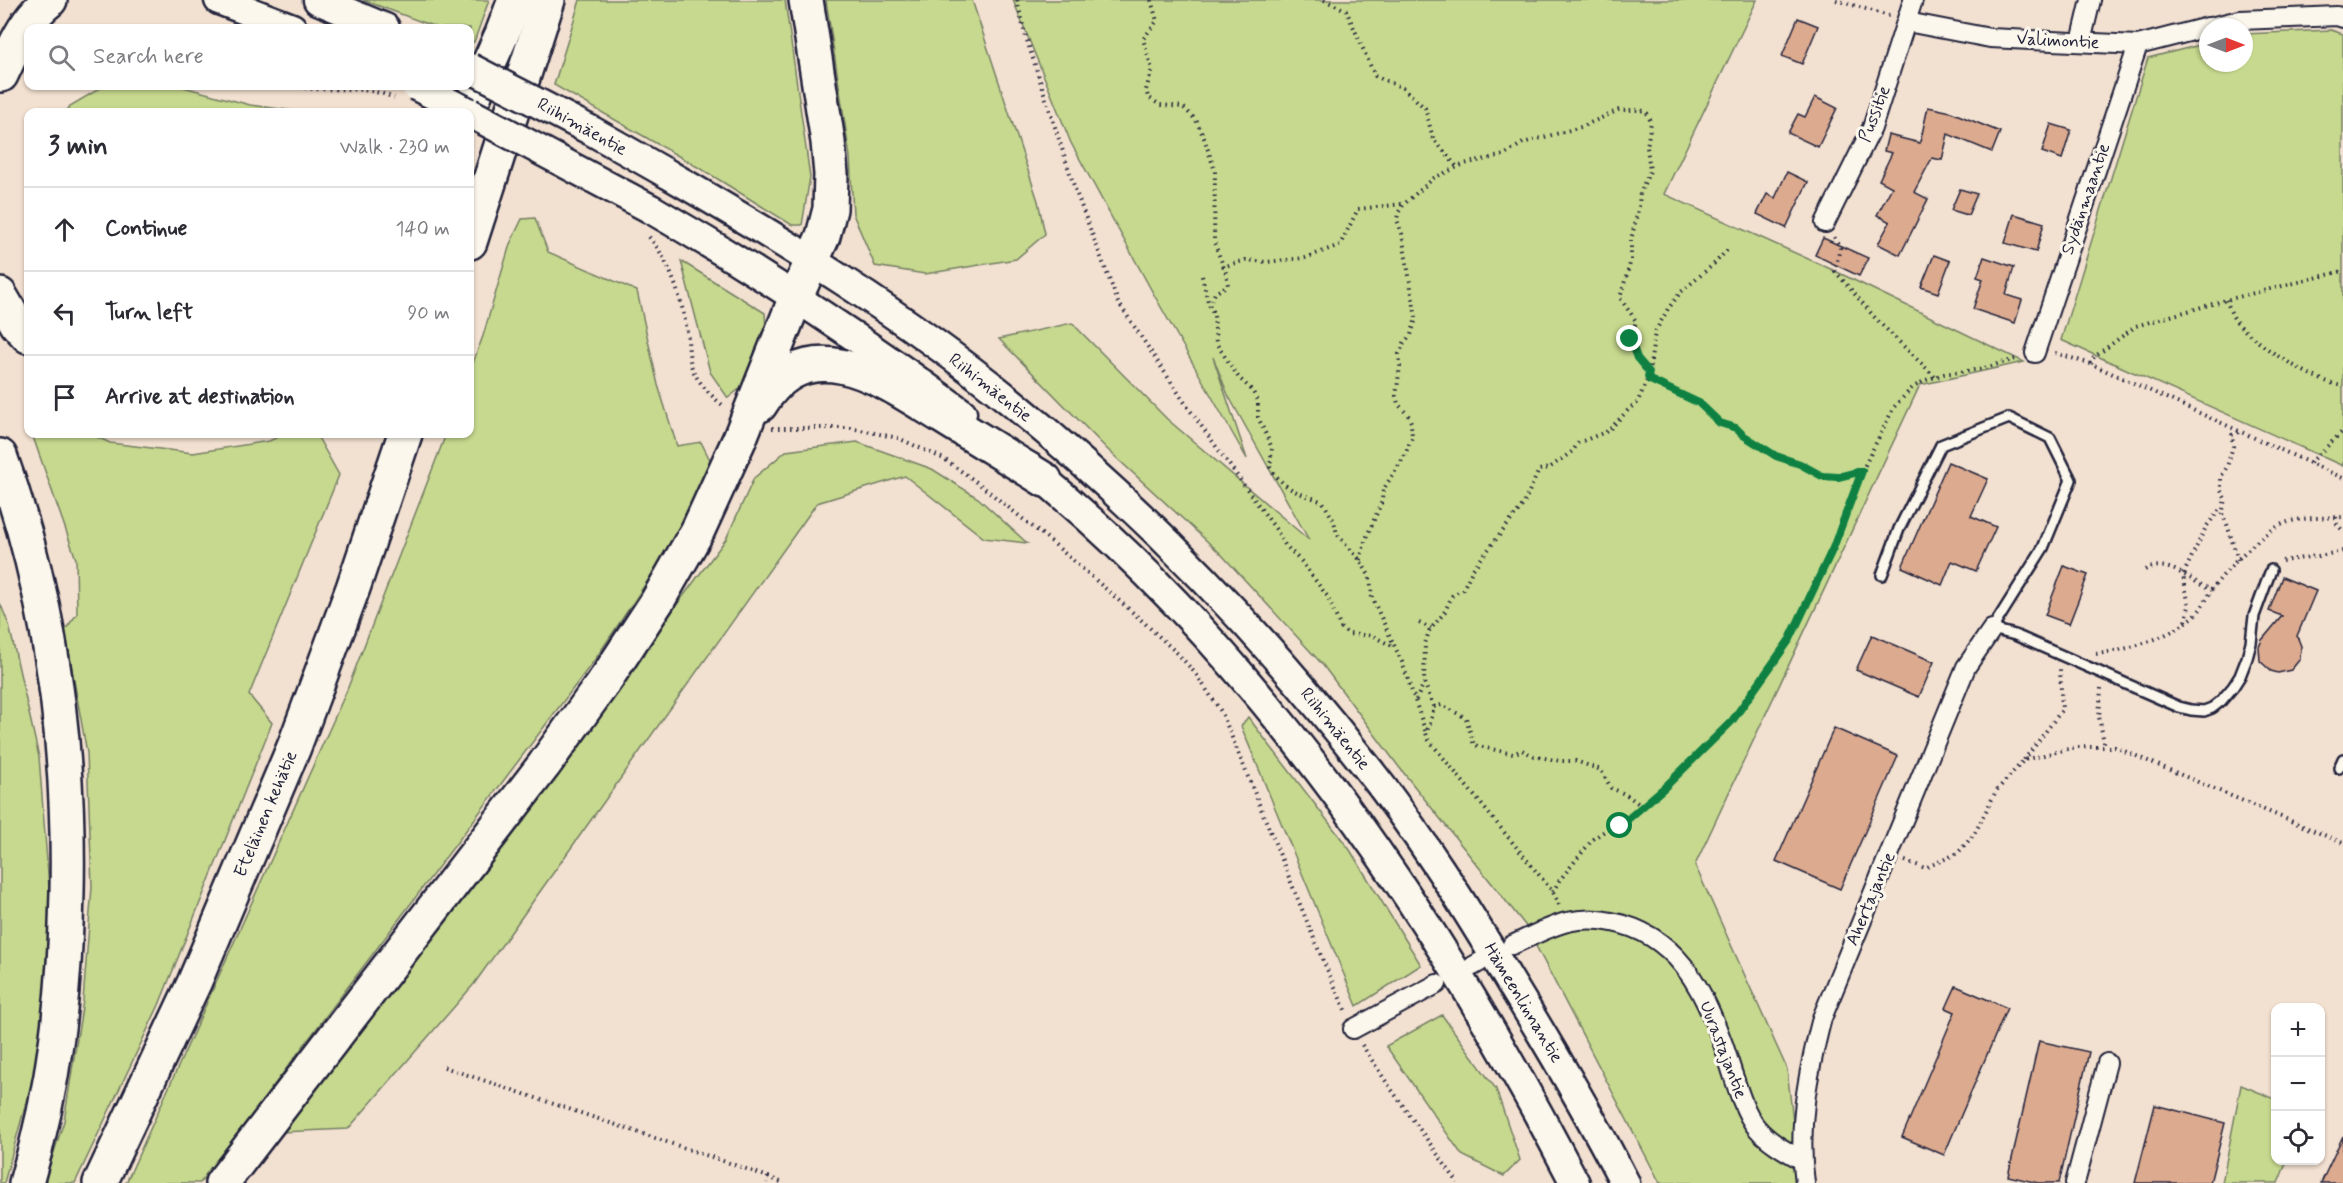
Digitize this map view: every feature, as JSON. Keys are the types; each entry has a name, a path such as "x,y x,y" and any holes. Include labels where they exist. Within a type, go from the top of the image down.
{"highway":[{"path":"0,76 27,0"},
{"path":"27,24 36,11 50,0"},
{"path":"470,108 515,0"},
{"path":"474,230 548,0"},
{"path":"222,1183 544,765 608,676 658,600 698,530 823,236 830,209 831,174 806,0"},
{"path":"0,76 24,29"},
{"path":"0,296 24,332"},
{"path":"744,425 776,384 794,372 811,365 852,367 891,385 1045,480"},
{"name":"Eteläinen kehätie","path":"100,1183 194,983 294,747 353,588 404,438"},
{"path":"0,456 20,517 46,620 63,731 66,788 65,952 59,1030 48,1095 26,1183"}],"main road":[{"path":"219,0 282,24"},
{"path":"318,0 375,24"},
{"name":"Riihimäentie","path":"474,71 530,98 666,173 812,259 1008,399 1144,519 1232,606 1364,762 1412,829"},
{"name":"Riihimäentie","path":"404,91 453,108"},
{"name":"Riihimäentie","path":"474,117 646,220 725,252 796,297 922,384 1045,480 1106,536 1200,629 1276,715 1372,841 1505,1056 1575,1183"},
{"name":"Hämeenlinnantie","path":"1412,829 1452,886 1558,1060 1625,1183"}],"street":[{"name":"Pussitie","path":"1826,223 1872,128 1913,0"},
{"path":"2081,42 2091,0"},
{"name":"Valimontie","path":"2253,19 2337,16 2343,18"},
{"name":"Valimontie","path":"1907,22 1990,38 2138,45 2199,30"},
{"name":"Sydänmaantie","path":"2035,353 2138,45"},
{"name":"Ahertajantie","path":"1805,1183 1802,1160 1803,1108 1810,1063 1822,1018 1966,666 1992,629"},
{"name":"Uurastajantie","path":"1512,945 1568,922 1597,919 1624,924 1651,935 1669,948 1685,967 1713,1014 1743,1101 1756,1127 1775,1145 1802,1160"},
{"path":"1353,1029 1437,984"},
{"path":"2075,1183 2107,1063"}],"lane":[{"path":"1882,575 1899,529 1941,445 2010,418 2050,438 2071,480 2043,548 1992,629 2015,635 2179,707 2204,711 2222,701 2240,676 2251,643 2253,616 2271,570"},
{"path":"2339,768 2343,759"}],"path":[{"path":"1017,0 1025,34 1076,192 1118,302 1187,406 1286,545 1327,596 1341,628 1347,634 1373,636 1394,646"},
{"path":"1151,0 1157,21 1143,39 1152,69 1146,90 1148,97 1160,105 1183,107 1196,120 1215,171 1213,185 1216,220 1213,235 1228,285 1215,292 1210,304"},
{"path":"1324,0 1346,10 1375,76 1403,88 1425,108 1433,138 1457,167"},
{"path":"1836,0 1907,22"},
{"path":"338,90 404,91"},
{"path":"1360,560 1365,541 1382,501 1382,493 1404,457 1412,436 1411,422 1398,404 1396,396 1400,354 1411,334 1416,318 1402,234 1397,220 1398,213 1404,204 1434,178 1457,167 1504,155 1523,143 1581,128 1619,110 1635,109 1647,113 1651,122 1647,147 1650,171 1640,192 1631,240 1631,260 1620,298 1636,321 1630,344 1648,375 1655,383 1699,403 1720,423 1736,428 1776,456 1800,464 1822,476 1838,477 1862,471"},
{"path":"1222,267 1246,260 1266,262 1305,258 1340,245 1358,209 1404,204"},
{"path":"646,220 653,242 668,270 684,319 692,367 704,386 744,425 785,430 852,428 898,438 944,459 1053,543 1138,616 1196,674 1222,713 1353,1029 1389,1086 1458,1183"},
{"path":"1826,223 1840,248 1834,271 1877,320 1935,377"},
{"path":"1416,700 1424,682 1425,644 1431,628 1444,613 1452,596 1463,590 1473,569 1522,505 1533,486 1536,474 1539,470 1549,468 1573,451 1578,443 1608,431 1630,408 1637,404 1648,375 1655,332 1668,309 1680,292 1715,263 1730,247"},
{"path":"2091,364 2094,357 2136,326 2226,300 2343,271"},
{"path":"1202,276 1214,315 1216,343 1239,378 1252,390 1258,402 1258,417 1272,448 1270,467 1291,490 1323,502 1334,520 1337,534 1360,560 1372,582 1372,598 1402,662 1431,744 1467,784 1485,810 1553,892 1568,922"},
{"path":"2226,300 2235,320 2271,351 2310,375 2343,386"},
{"path":"1553,892 1559,881 1593,839 1606,830 1620,826 1643,807 1732,721 1790,639 1833,548 1862,471 1894,407 1912,388 1935,377 1981,369 2035,353 2050,351 2091,364 2343,478"},
{"path":"2310,463 2343,431"},
{"path":"2238,561 2226,521 2222,516 2225,502 2221,491 2221,477 2227,467 2233,446 2232,435 2239,432"},
{"path":"2186,622 2189,606 2183,575 2206,527 2225,502"},
{"path":"2336,517 2337,524 2343,531"},
{"path":"2072,659 2081,655 2133,647 2186,622 2197,613 2212,590 2238,561 2265,536 2287,522 2343,517"},
{"path":"2277,561 2343,551"},
{"path":"2145,570 2160,566 2212,590"},
{"path":"1419,623 1431,628"},
{"path":"1889,856 1925,868 1958,853 1975,833 1996,791 2024,760 2062,710 2061,675 2054,652"},
{"path":"2100,672 2102,691 2099,717 2105,747"},
{"path":"1424,682 1434,707 1431,724 1426,733"},
{"path":"1434,707 1442,705 1466,718 1474,745 1513,754 1522,750 1534,756 1560,761 1576,760 1601,770 1611,788 1627,795 1643,807"},
{"path":"2024,760 2076,747 2115,747 2343,843"},
{"path":"444,1067 783,1183"},
{"path":"767,1183 768,1177"}],"green space":[{"path":"363,0 489,0 474,42 474,24 427,24"},
{"path":"580,0 785,0 810,177 802,225 792,225 708,173 554,85"},
{"path":"826,0 972,0 1038,201 1045,234 1016,259 925,274 875,266 853,214 850,157"},
{"path":"1013,0 1757,0 1664,194 1835,271 2024,362 1920,385 1695,865 1787,1069 1800,1183 1660,1183 1525,925 1399,767 1322,664 1221,554 1108,450 999,339 1072,323 1167,419 1309,540 1228,395 1213,357 1247,459 1153,293 1071,143"},
{"path":"2331,30 2343,34 2343,466 2061,340 2148,58 2199,45 2199,72 2253,72 2253,34"},
{"path":"97,90 195,90 250,105 273,108 69,108"},
{"path":"535,218 548,252 637,291 658,385 677,446 701,442 713,466 679,534 596,658 200,1183 126,1183 347,690 444,438 474,438 474,360 510,244 522,219"},
{"path":"681,261 765,313 766,329 743,386 728,398 710,372"},
{"path":"33,438 99,438 110,443 193,453 276,438 318,438 339,475 249,695 272,723 159,1005 75,1183 44,1183 64,1121 83,1001 92,887 87,753 65,630 77,614 76,559"},
{"path":"857,442 932,469 978,498 1027,543 984,538 905,476 817,503 474,984 348,1129 282,1132 726,539 754,478 786,451"},
{"path":"0,603 9,625 39,757 51,913 40,1052 4,1183 0,1183"},
{"path":"1248,717 1350,850 1421,965 1357,1006 1241,726"},
{"path":"1442,1015 1496,1089 1520,1160 1504,1176 1462,1155 1386,1046"},
{"path":"2241,1085 2271,1097 2271,1165 2285,1165 2278,1183 2222,1183"}],"building":[{"path":"1798,18 1818,26 1802,64 1782,56"},
{"path":"1815,97 1837,108 1818,147 1788,133 1798,114 1805,117"},
{"path":"1928,107 1951,112 2000,132 1992,152 1948,134 1942,160 1932,158 1914,192 1928,199 1900,255 1878,244 1890,222 1877,215 1892,187 1879,180 1892,153 1884,151 1888,135 1920,143"},
{"path":"2051,124 2071,130 2062,159 2042,152"},
{"path":"1787,172 1808,182 1786,228 1757,214 1767,194 1775,198"},
{"path":"1960,189 1977,194 1968,215 1951,210"},
{"path":"2014,214 2044,223 2036,252 2005,243"},
{"path":"1823,238 1868,258 1859,276 1815,255"},
{"path":"1934,255 1950,261 1938,293 1921,287"},
{"path":"1984,257 2014,267 2006,295 2022,300 2015,323 1973,309 1983,279 1977,277"},
{"path":"1948,462 1988,479 1971,516 1996,527 1976,571 1952,561 1942,585 1902,567"},
{"path":"2064,566 2088,575 2069,624 2045,615"},
{"path":"2282,577 2316,591 2297,636 2301,646 2300,659 2291,670 2278,673 2271,671 2260,661 2259,647 2282,616 2269,611"},
{"path":"1872,635 1934,662 1919,697 1856,670"},
{"path":"1834,728 1898,756 1840,889 1776,861"},
{"path":"1956,986 2007,1008 1944,1155 1902,1137 1955,1012 1946,1008"},
{"path":"2039,1041 2089,1052 2059,1183 2038,1183 2008,1176"},
{"path":"2155,1105 2225,1123 2210,1183 2135,1183"},
{"path":"2343,1136 2343,1183 2321,1183"}],"route":[{"path":"1620,826 1665,787 1732,721 1790,639 1833,548 1862,471 1838,477 1822,476 1800,464 1776,456 1736,428 1720,423 1699,403 1650,380 1649,372 1644,369 1637,358 1630,339"}]}
